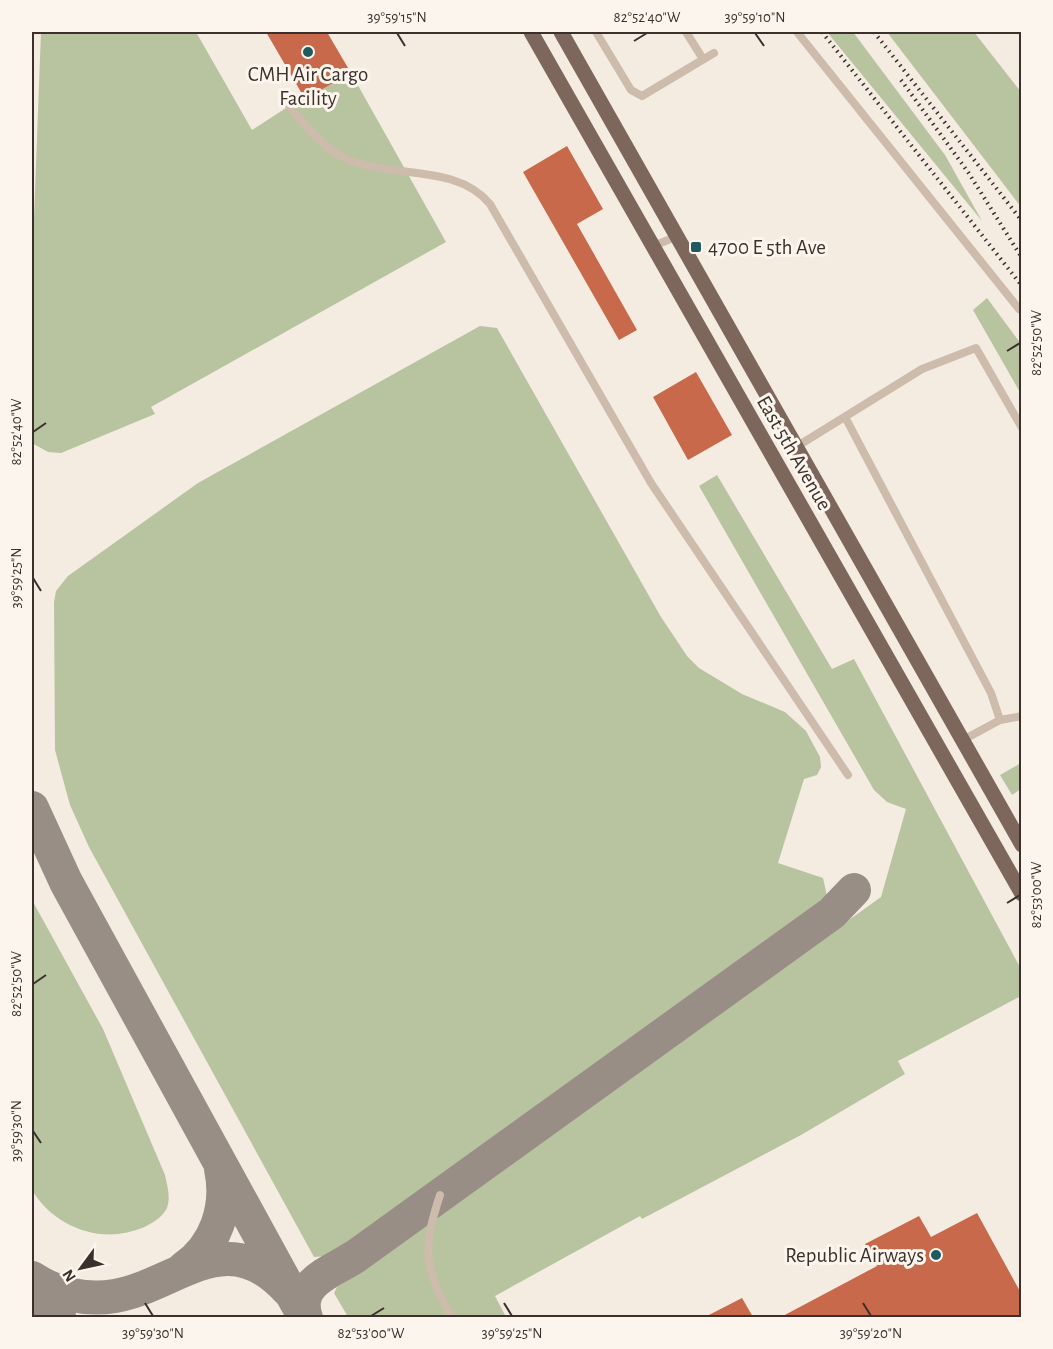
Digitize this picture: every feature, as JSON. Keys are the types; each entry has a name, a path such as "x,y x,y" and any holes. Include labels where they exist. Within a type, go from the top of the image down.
{"main road":[{"name":"East 5th Avenue","path":"531,32 1022,894"},
{"name":"East 5th Avenue","path":"561,32 1022,845"}],"lane":[{"path":"596,32 632,90 642,96 714,53"},
{"path":"686,32 703,59"},
{"path":"797,32 1019,309"},
{"path":"289,106 317,138 340,156 370,167 460,182 474,188 490,204 651,483 848,775"},
{"path":"653,246 678,236"},
{"path":"796,447 922,369 976,348 1022,428"},
{"path":"845,417 991,693 1000,720"},
{"path":"962,741 1000,720 1022,716"},
{"path":"440,1195 429,1232 429,1263 431,1276 452,1317"}],"green space":[{"path":"41,32 196,32 252,130 303,97 305,99 351,73 446,242 151,407 155,414 61,453 48,452 32,443 32,271"},
{"path":"827,32 853,32 945,155 982,221"},
{"path":"887,32 974,32 1021,92 1021,207"},
{"path":"987,298 1021,344 1021,394 973,310"},
{"path":"480,326 497,328 661,617 687,656 699,668 742,694 785,712 806,731 820,757 821,767 817,775 804,779 778,863 823,878 827,896 366,1229 327,1256 314,1257 89,847 70,805 55,750 54,602 56,591 68,576 198,483"},
{"path":"717,475 832,669 854,659 1021,969 1021,996 898,1061 905,1074 801,1135 642,1219 640,1216 495,1296 506,1317 348,1317 334,1293 337,1287 881,897 906,809 887,802 874,790 699,486"},
{"path":"1021,763 1021,789 1012,795 1000,775"},
{"path":"32,900 103,1029 165,1175 169,1195 165,1212 153,1223 126,1233 95,1233 66,1223 41,1203 32,1190"}],"building":[{"name":"CMH Air Cargo Facility","path":"266,32 327,32 351,73 305,99"},
{"path":"567,146 603,209 577,224 637,330 619,340 523,172"},
{"path":"696,372 732,435 688,460 653,397"},
{"name":"Republic Airways","path":"977,1213 1022,1295 1022,1317 781,1317 877,1266 865,1244 919,1216 931,1237"},
{"name":"Republic Airways","path":"742,1298 753,1317 705,1317"}],"taxiway":[{"path":"32,808 66,882 305,1318"},
{"path":"306,1318 305,1295 318,1279 356,1256 832,913 854,890"},
{"path":"184,1268 204,1249 218,1224 223,1197 221,1169"},
{"path":"32,1278 41,1284 72,1295 93,1298 115,1296 138,1290 202,1263 223,1259 244,1261 265,1270 288,1290"}],"railway":[{"path":"822,32 1022,286"},
{"path":"874,32 1022,221"},
{"path":"901,80 968,172 1022,258"}],"place":[{"name":"CMH Air Cargo Facility","path":"308,52"},
{"name":"4700 E 5th Ave","path":"696,247"},
{"name":"Republic Airways","path":"936,1255"}]}
